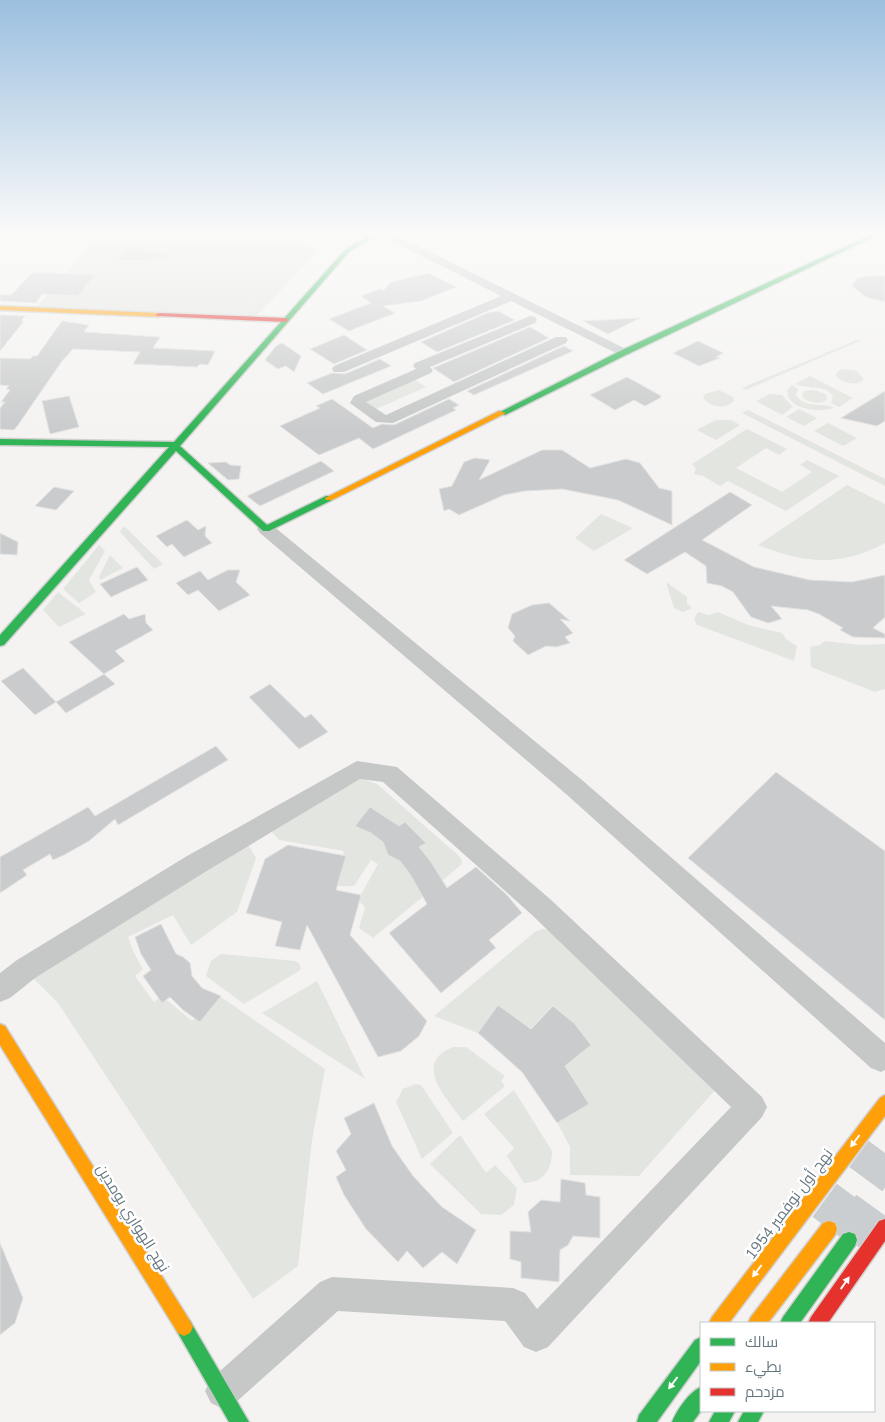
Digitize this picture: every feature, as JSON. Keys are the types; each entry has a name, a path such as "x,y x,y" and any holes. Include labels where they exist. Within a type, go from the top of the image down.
{"street":[{"path":"0,642 174,445 256,357 285,320 307,298"},
{"path":"339,369 506,298"},
{"path":"516,298 625,352"},
{"path":"266,529 625,352 739,298"},
{"path":"0,308 285,320"},
{"path":"530,320 359,398 358,403 381,419 388,420 561,340"},
{"path":"390,348 455,388"},
{"path":"0,442 174,445 266,529 574,788 881,1058"},
{"path":"0,989 26,969 196,864 357,770 371,770 389,773 541,907 752,1107 536,1335 513,1306 332,1294 223,1391"},
{"name":"نهج الهواري بومدين","path":"0,1031 223,1391 240,1422"},
{"name":"نهج أول نوفمبر 1954","path":"719,1322 885,1102"},
{"path":"818,1322 885,1227"},
{"path":"758,1322 829,1229"},
{"path":"790,1322 849,1240"},
{"path":"646,1422 700,1347"},
{"path":"681,1422 700,1397"}],"shaded area":[{"path":"44,298 273,298 257,315 36,308"},
{"path":"859,339 862,340 746,390 742,388"},
{"path":"842,369 857,371 864,379 858,383 842,381 836,376 837,372"},
{"path":"406,374 426,387 376,409 356,395"},
{"path":"810,376 853,398 839,407 831,403 833,396 824,389 795,384"},
{"path":"792,385 798,389 796,395 800,400 809,404 834,408 813,410 799,406 789,397 787,391"},
{"path":"719,390 733,397 734,401 726,406 718,406 710,404 703,398 705,394"},
{"path":"813,390 826,394 827,400 814,402 802,396 804,391"},
{"path":"770,394 782,395 793,407 782,415 756,401"},
{"path":"799,409 817,418 804,426 786,417"},
{"path":"748,410 885,479 885,486 742,413"},
{"path":"716,420 731,420 740,425 716,440 697,430"},
{"path":"828,423 857,438 843,446 814,431"},
{"path":"747,429 787,449 779,455 766,448 736,468 782,492 812,472 800,465 807,460 839,476 786,511 728,481 720,486 703,476 694,474 696,469 692,464"},
{"path":"847,485 885,504 885,543 853,556 822,560 791,556 758,545"},
{"path":"601,514 633,528 594,551 575,538"},
{"path":"124,526 163,564 154,569 120,532"},
{"path":"99,545 105,551 89,580 96,592 79,603 63,589"},
{"path":"110,555 123,568 100,580 99,577"},
{"path":"666,582 687,597 687,603 692,608 683,612 674,608"},
{"path":"58,592 86,614 59,627 43,610"},
{"path":"698,612 709,615 718,612 748,625 782,633 787,640 797,646 794,661 697,625 694,619"},
{"path":"825,641 861,645 885,644 885,689 875,692 811,667 810,647 820,645"},
{"path":"361,778 377,784 459,856 462,861 461,865 373,938 359,928 365,907 358,900 378,864 371,860 354,886 334,886 344,851 279,840 270,830"},
{"path":"247,843 256,858 237,912 191,945 173,915 128,937 143,969 135,976 154,1002 162,996 192,1021 213,996 218,995 325,1069 312,1140 298,1266 253,1299 58,1003 33,978"},
{"path":"543,929 551,931 716,1089 639,1176 570,1175 570,1147 557,1122 589,1104 565,1065 591,1044 574,1023 553,1005 531,1028 498,1005 478,1033 434,1016 536,931"},
{"path":"221,954 295,961 299,963 301,968 244,1004 206,976 211,961"},
{"path":"317,981 365,1079 262,1013"},
{"path":"453,1047 466,1047 505,1076 501,1081 505,1086 463,1121 442,1093 434,1072 435,1062 441,1054"},
{"path":"415,1084 421,1085 453,1133 422,1159 396,1102 403,1089"},
{"path":"514,1090 552,1151 552,1158 546,1174 531,1182 524,1183 507,1156 514,1148 484,1114"},
{"path":"460,1135 486,1173 495,1165 517,1188 514,1205 501,1215 481,1214 430,1164"}],"building":[{"path":"0,298 39,298 36,303 0,301"},
{"path":"364,298 428,298 383,306 395,313 349,331 329,319 371,303"},
{"path":"871,298 885,298 885,302"},
{"path":"498,311 515,320 437,352 421,342 487,313"},
{"path":"0,315 25,316 21,321 24,321 0,351"},
{"path":"640,318 608,334 583,321"},
{"path":"62,321 89,325 84,332 160,337 153,348 215,351 208,365 200,364 197,367 133,364 140,352 73,349 62,361 14,430 0,429 0,408 5,402 1,402 10,390 6,389 9,386 0,385 0,358 30,359 33,356 37,356"},
{"path":"530,327 549,338 454,382 433,368"},
{"path":"344,335 367,350 334,364 310,349"},
{"path":"698,341 723,353 716,357 720,358 699,366 673,353"},
{"path":"282,343 301,356 294,372 286,366 278,369 265,360 276,346"},
{"path":"564,346 573,351 474,395 467,391"},
{"path":"380,359 391,366 323,394 307,383 332,373 345,374"},
{"path":"627,377 661,396 660,398 645,406 634,400 615,410 590,395"},
{"path":"885,391 885,421 877,426 841,418"},
{"path":"69,396 79,427 50,434 42,401"},
{"path":"332,399 373,428 382,424 394,425 449,399 459,405 453,408 456,410 373,449 359,438 319,455 280,426 320,408 316,406"},
{"path":"542,450 562,450 590,468 626,459 640,463 659,488 672,491 672,525 618,500 562,489 525,491 504,495 459,515 449,509 444,511 439,489 452,486 464,462 475,458 490,460 479,480"},
{"path":"321,461 334,471 260,506 247,496"},
{"path":"226,462 230,465 241,466 239,479 228,480 208,463"},
{"path":"54,487 74,491 56,510 35,506"},
{"path":"730,492 752,505 702,540 754,567 810,580 852,582 885,575 885,617 873,628 885,634 885,638 853,637 840,630 843,628 808,610 771,606 782,619 768,623 751,617 733,592 722,586 707,583 706,566 685,552 647,574 624,560"},
{"path":"187,520 198,530 206,526 205,536 212,543 184,557 172,544 167,547 156,536"},
{"path":"0,533 18,542 17,555 0,554"},
{"path":"137,567 148,580 111,597 100,584"},
{"path":"228,570 240,570 236,582 250,595 219,611 198,590 188,595 176,583 200,571 208,580"},
{"path":"549,603 570,621 560,619 573,633 565,637 570,643 556,647 546,646 528,655 513,641 515,636 508,628 512,614 532,605"},
{"path":"124,614 129,619 145,614 146,623 153,630 115,651 125,661 104,674 69,642"},
{"path":"23,668 56,702 35,715 1,681"},
{"path":"104,674 115,684 66,713 56,702"},
{"path":"270,684 305,718 311,714 328,732 299,749 249,697"},
{"path":"216,746 228,760 118,825 115,819 89,841 64,855 53,860 50,854 23,870 27,875 0,893 0,857 88,807 95,816"},
{"path":"776,772 885,851 885,1020 688,858"},
{"path":"370,807 399,826 405,822 426,843 419,847 447,888 476,867 507,895 522,913 489,940 496,948 441,993 389,933 427,904 410,874 400,861 388,855 383,842 371,833 355,826"},
{"path":"288,845 346,856 336,890 361,895 350,935 427,1021 419,1036 401,1051 378,1057 307,925 300,950 275,946 282,922 246,913 265,859"},
{"path":"161,924 176,954 190,963 192,976 202,988 221,996 200,1022 183,1010 170,997 162,1003 143,976 151,970 141,954 135,937"},
{"path":"498,1005 531,1029 553,1006 574,1023 591,1045 565,1066 589,1104 557,1123 522,1072 478,1033"},
{"path":"374,1103 392,1146 413,1176 442,1207 476,1230 457,1264 442,1252 423,1268 407,1251 398,1262 366,1229 344,1195 336,1177 346,1170 336,1151 351,1134 344,1118"},
{"path":"561,1179 585,1183 586,1195 600,1197 600,1238 573,1236 568,1245 560,1250 559,1282 521,1278 521,1262 510,1259 510,1231 531,1232 528,1212 541,1200 560,1202"},
{"path":"0,1243 23,1298 15,1323 0,1335"}],"tunnel":[{"path":"829,1229 885,1153"},
{"path":"849,1240 885,1190"}],"traffic: fast":[{"path":"0,642 306,298"},
{"path":"502,413 739,298"},
{"path":"0,442 174,445 266,529 329,498"},
{"path":"790,1322 849,1240"},
{"path":"184,1327 240,1422"},
{"path":"646,1422 700,1347"},
{"path":"681,1422 700,1397"},
{"path":"718,1422 725,1412"},
{"path":"747,1422 754,1412"}],"traffic: slow":[{"path":"0,308 159,315"},
{"path":"329,498 502,413"},
{"path":"0,1031 184,1327"},
{"path":"719,1322 885,1103"},
{"path":"758,1322 829,1229"}],"traffic: jam":[{"path":"159,315 285,320"},
{"path":"818,1322 885,1227"}]}
